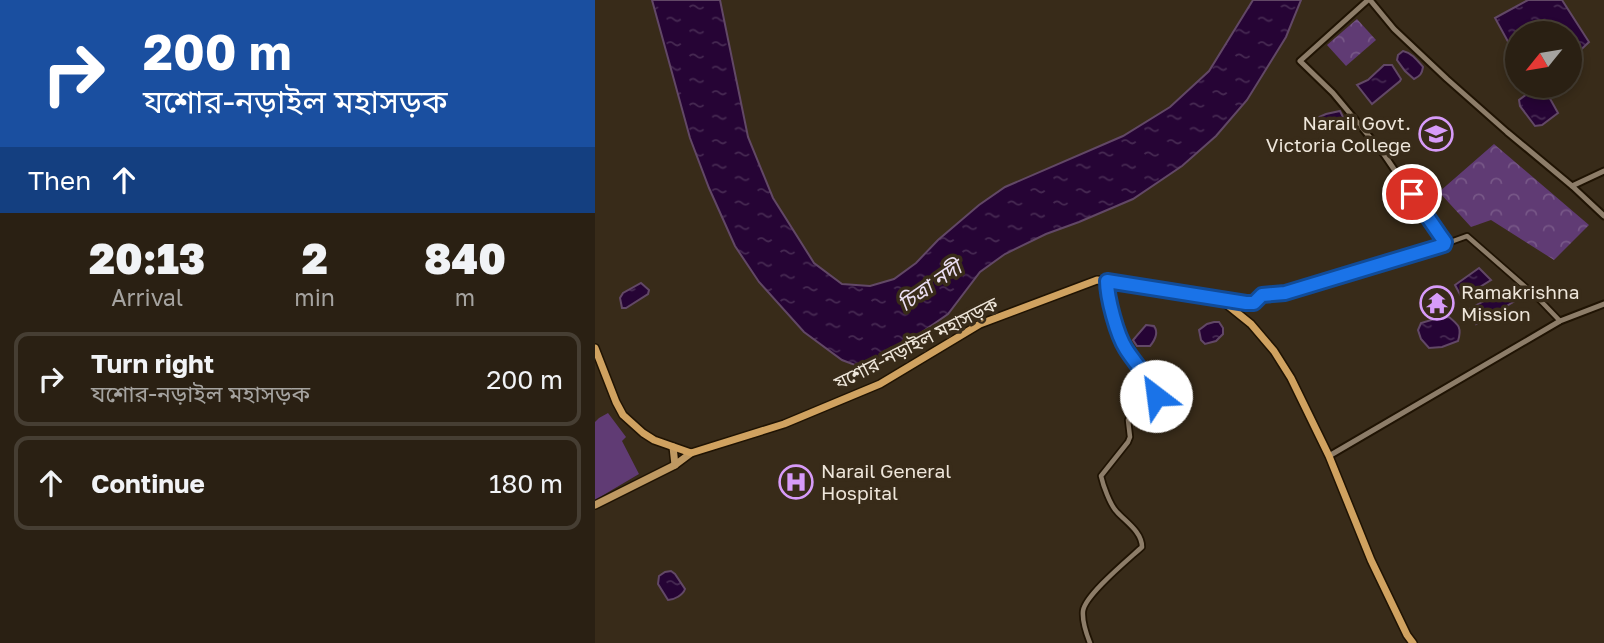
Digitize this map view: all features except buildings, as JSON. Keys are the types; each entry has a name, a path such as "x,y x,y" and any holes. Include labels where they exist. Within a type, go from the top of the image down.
{"highway":[{"name":"যশোর-নড়াইল মহাসড়ক","path":"691,453 794,420 880,384 980,324 1097,280 1220,299 1251,324 1274,351 1291,378 1329,456 1371,560 1413,643"},
{"path":"595,348 616,402 624,415 654,440 691,453"}],"main road":[{"path":"673,447 675,465"},
{"path":"595,505 675,465 691,453"}],"street":[{"path":"1445,244 1383,153 1333,93 1300,61 1369,0 1394,29 1447,79 1604,216"},
{"path":"1572,186 1604,171"},
{"path":"1220,299 1254,303 1262,295 1285,293 1467,236 1538,298 1560,321"},
{"path":"1090,643 1083,608 1097,589 1142,547 1142,541 1115,510 1101,476 1128,442 1128,420 1156,398 1145,373 1125,347 1117,331 1107,281"},
{"path":"1329,456 1560,321 1604,304"}],"green space":[{"path":"1357,19 1376,40 1346,66 1327,45"},
{"path":"1494,144 1589,225 1554,260 1491,220 1471,227 1439,192"},
{"path":"608,413 626,437 622,441 639,474 595,500 595,422"}],"water":[{"name":"চিত্রা নদী","path":"652,0 720,0 748,137 773,198 814,263 842,284 870,286 894,279 916,263 938,240 1005,187 1123,136 1170,107 1209,71 1253,0 1301,0 1286,37 1247,100 1216,136 1182,166 1133,199 1046,234 1005,254 980,272 948,314 889,355 855,365 842,360 804,332 759,282 735,246 690,138"},
{"path":"1528,0 1562,0 1576,21 1505,21 1505,36 1495,18"},
{"path":"1582,31 1589,42 1582,49"},
{"path":"1403,51 1412,55 1423,67 1420,75 1414,79 1397,60"},
{"path":"1384,65 1392,65 1401,79 1372,104 1357,85 1368,80"},
{"path":"1550,98 1558,113 1542,125 1535,126 1520,106 1519,100"},
{"path":"1340,111 1343,117 1333,131 1329,129 1316,132 1317,118"},
{"path":"1479,268 1491,280 1462,298 1455,285"},
{"path":"641,283 649,290 648,294 622,308 620,298 623,293"},
{"path":"1507,288 1515,301 1476,324 1468,310"},
{"path":"1449,317 1459,327 1458,341 1429,348 1421,339 1418,330 1421,323"},
{"path":"1219,322 1223,334 1216,341 1205,344 1201,340 1199,330"},
{"path":"1146,325 1154,326 1155,339 1150,346 1137,346 1133,340"},
{"path":"671,571 685,589 678,597 668,600 658,584 659,576"}],"place":[{"name":"Narail Govt. Victoria College","path":"1436,134"},
{"name":"Ramakrishna Mission","path":"1437,303"},
{"name":"Narail General Hospital","path":"796,482"}],"route":[{"path":"1156,396 1145,373 1125,347 1117,331 1107,281 1254,303 1262,295 1285,293 1444,245 1445,242 1412,194"}]}
